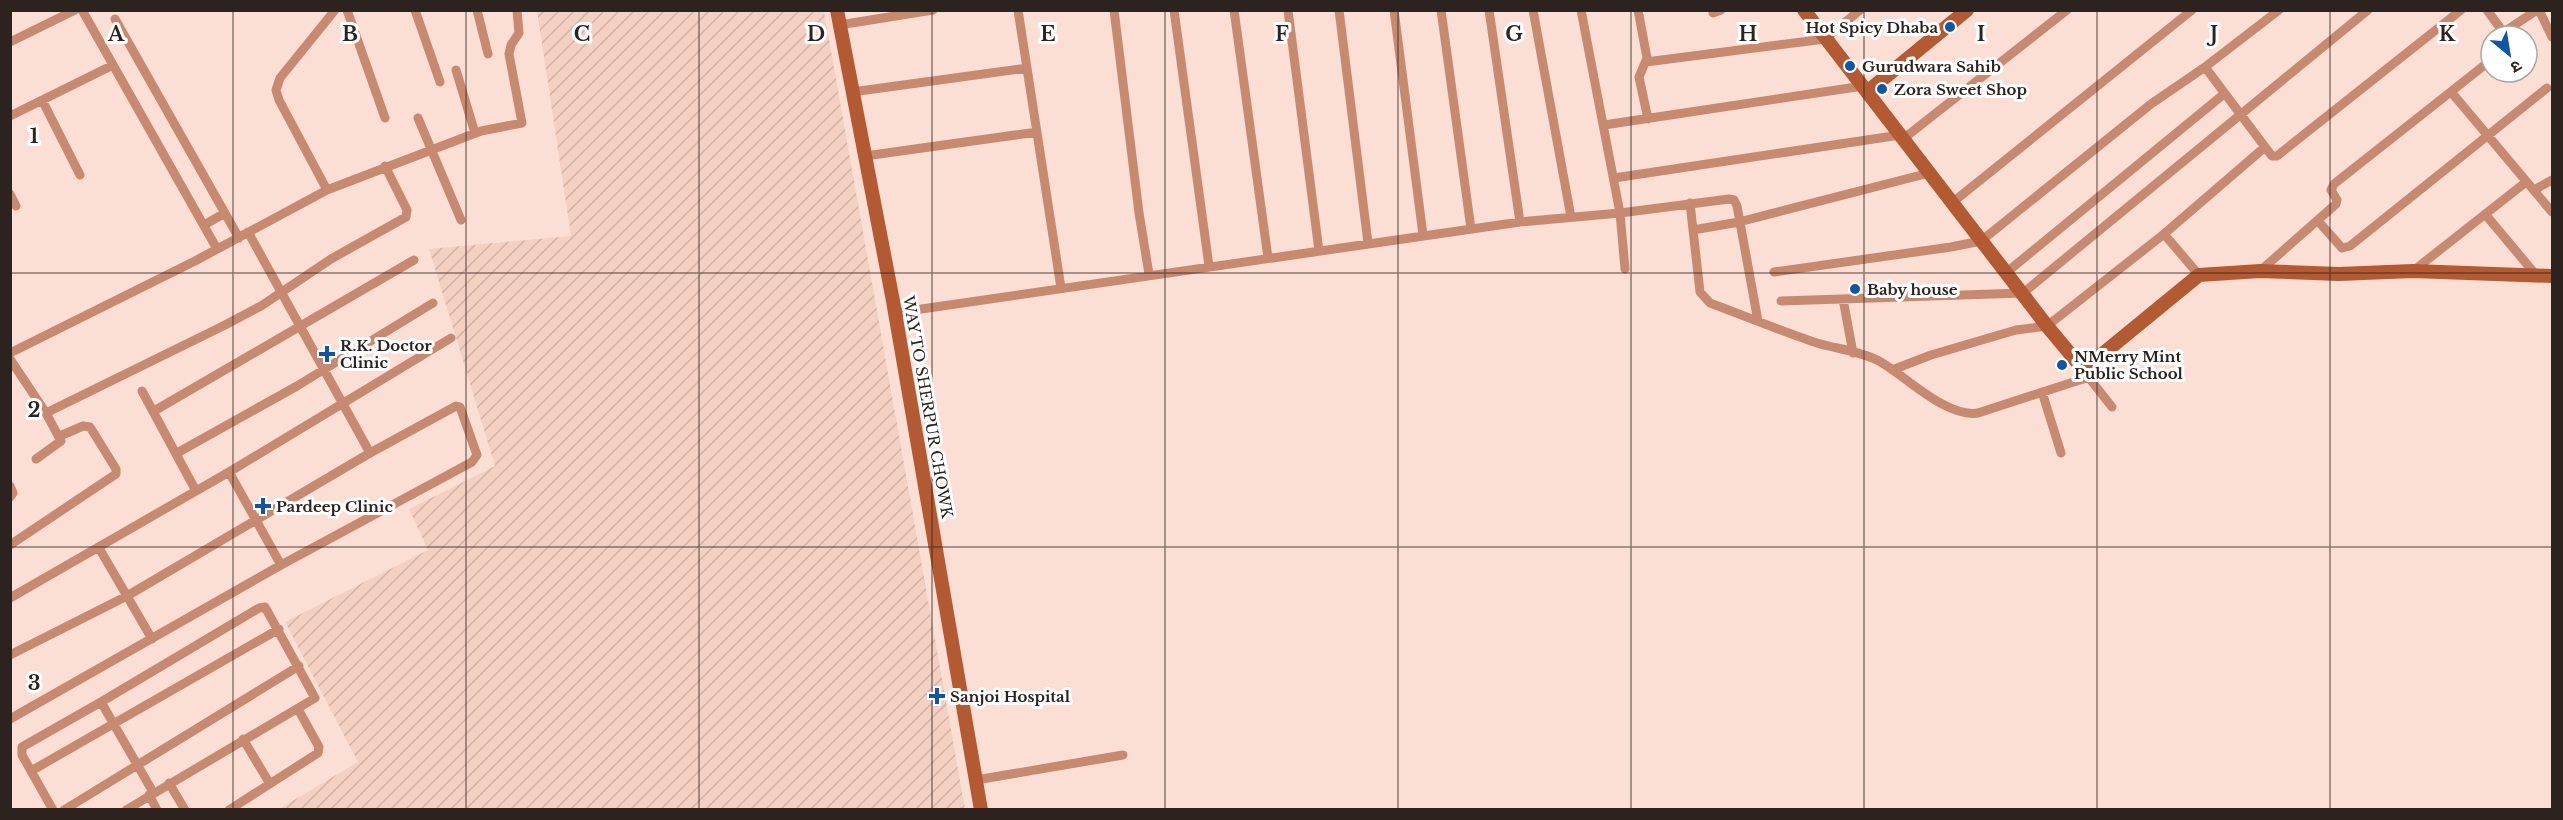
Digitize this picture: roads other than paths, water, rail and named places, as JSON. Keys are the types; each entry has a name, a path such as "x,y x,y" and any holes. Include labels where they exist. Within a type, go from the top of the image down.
{"street":[{"path":"10,42 75,10"},
{"path":"82,10 218,249"},
{"path":"327,190 279,100 276,90 280,78 335,10"},
{"path":"347,10 385,118"},
{"path":"415,10 440,82"},
{"path":"477,10 488,54"},
{"path":"10,353 218,249 327,190 431,149 475,134 522,123 509,54 511,45 519,33 517,10"},
{"name":"WAY TO SHERPUR CHOWK","path":"837,10 894,313 981,810"},
{"path":"839,25 933,10"},
{"path":"1018,10 1061,288"},
{"path":"1114,10 1139,213 1149,274"},
{"path":"1174,10 1209,266"},
{"path":"1234,10 1268,258"},
{"path":"1288,10 1320,251"},
{"path":"1339,10 1368,243"},
{"path":"1394,10 1423,235"},
{"path":"1442,10 1472,229"},
{"path":"1489,10 1520,222"},
{"path":"1533,10 1571,217"},
{"path":"1581,10 1620,213 1625,269"},
{"path":"1638,10 1647,53 1646,62 1639,77 1648,119"},
{"path":"1804,10 2112,407"},
{"path":"1646,62 1825,39 1860,10"},
{"path":"1604,125 1865,89 1967,10"},
{"path":"1614,178 1902,137 2067,10"},
{"path":"1953,202 2192,10"},
{"path":"1774,272 1951,248 1981,241 2151,104 2205,67 2279,10"},
{"path":"1780,301 2023,293 2368,10"},
{"path":"2205,67 2239,116 2272,156 2283,153 2461,10"},
{"path":"2487,10 2498,24"},
{"path":"2518,24 2534,12 2553,37"},
{"path":"115,19 239,238"},
{"path":"10,116 113,65"},
{"path":"852,92 1027,68"},
{"path":"456,70 475,134"},
{"path":"2260,271 2337,203 2331,190 2334,184 2479,70"},
{"path":"2318,221 2342,248 2347,248 2547,88"},
{"path":"2452,93 2553,212"},
{"path":"2007,272 2224,94"},
{"path":"42,100 80,175"},
{"path":"418,118 461,220"},
{"path":"865,156 1037,132"},
{"path":"1892,370 1931,355 2016,330 2047,326 2164,234 2265,147"},
{"path":"46,413 224,326 331,259 406,217 407,210 385,166"},
{"path":"1693,230 1739,222 1929,173"},
{"path":"2534,190 2553,180"},
{"path":"2414,271 2526,182"},
{"path":"10,194 16,206"},
{"path":"894,313 1423,235 1732,199 1736,203 1758,321"},
{"path":"1690,203 1700,292 1704,299 1819,343 1873,358 1921,392 1966,414 1978,413 2089,377"},
{"path":"204,225 225,213"},
{"path":"2485,214 2536,275"},
{"path":"248,232 370,453"},
{"path":"2164,234 2199,275"},
{"path":"154,411 414,260"},
{"path":"2080,364 2086,365 2094,361 2199,275 2260,271 2339,274 2414,271 2553,276"},
{"path":"1843,299 1854,353"},
{"path":"177,453 323,370 433,303"},
{"path":"10,598 229,472 451,338"},
{"path":"10,359 60,436 61,441 58,445 36,459"},
{"path":"142,391 196,491"},
{"path":"2042,392 2061,453"},
{"path":"10,655 127,596 370,453 458,405 477,455 472,462 280,565 10,719"},
{"path":"10,545 116,474 116,469 107,452 90,427 83,426 60,436"},
{"path":"229,472 280,565"},
{"path":"10,486 13,493 10,497"},
{"path":"99,548 152,639"},
{"path":"53,810 22,755 22,747 259,608 267,608 316,696 298,709 243,739 126,810"},
{"path":"31,771 279,629"},
{"path":"64,810 299,666"},
{"path":"101,702 137,765 157,810"},
{"path":"229,810 319,751 298,709"},
{"path":"243,739 270,784"},
{"path":"976,780 1123,755"},
{"path":"169,783 184,810"}],"place":[{"name":"Hot Spicy Dhaba","path":"1950,27"},
{"name":"Gurudwara Sahib","path":"1850,66"},
{"name":"Zora Sweet Shop","path":"1882,89"},
{"name":"Baby house","path":"1855,289"},
{"name":"R.K. Doctor Clinic","path":"327,354"},
{"name":"NMerry Mint Public School","path":"2062,365"},
{"name":"Pardeep Clinic","path":"263,506"},
{"name":"Sanjoi Hospital","path":"937,696"}]}
